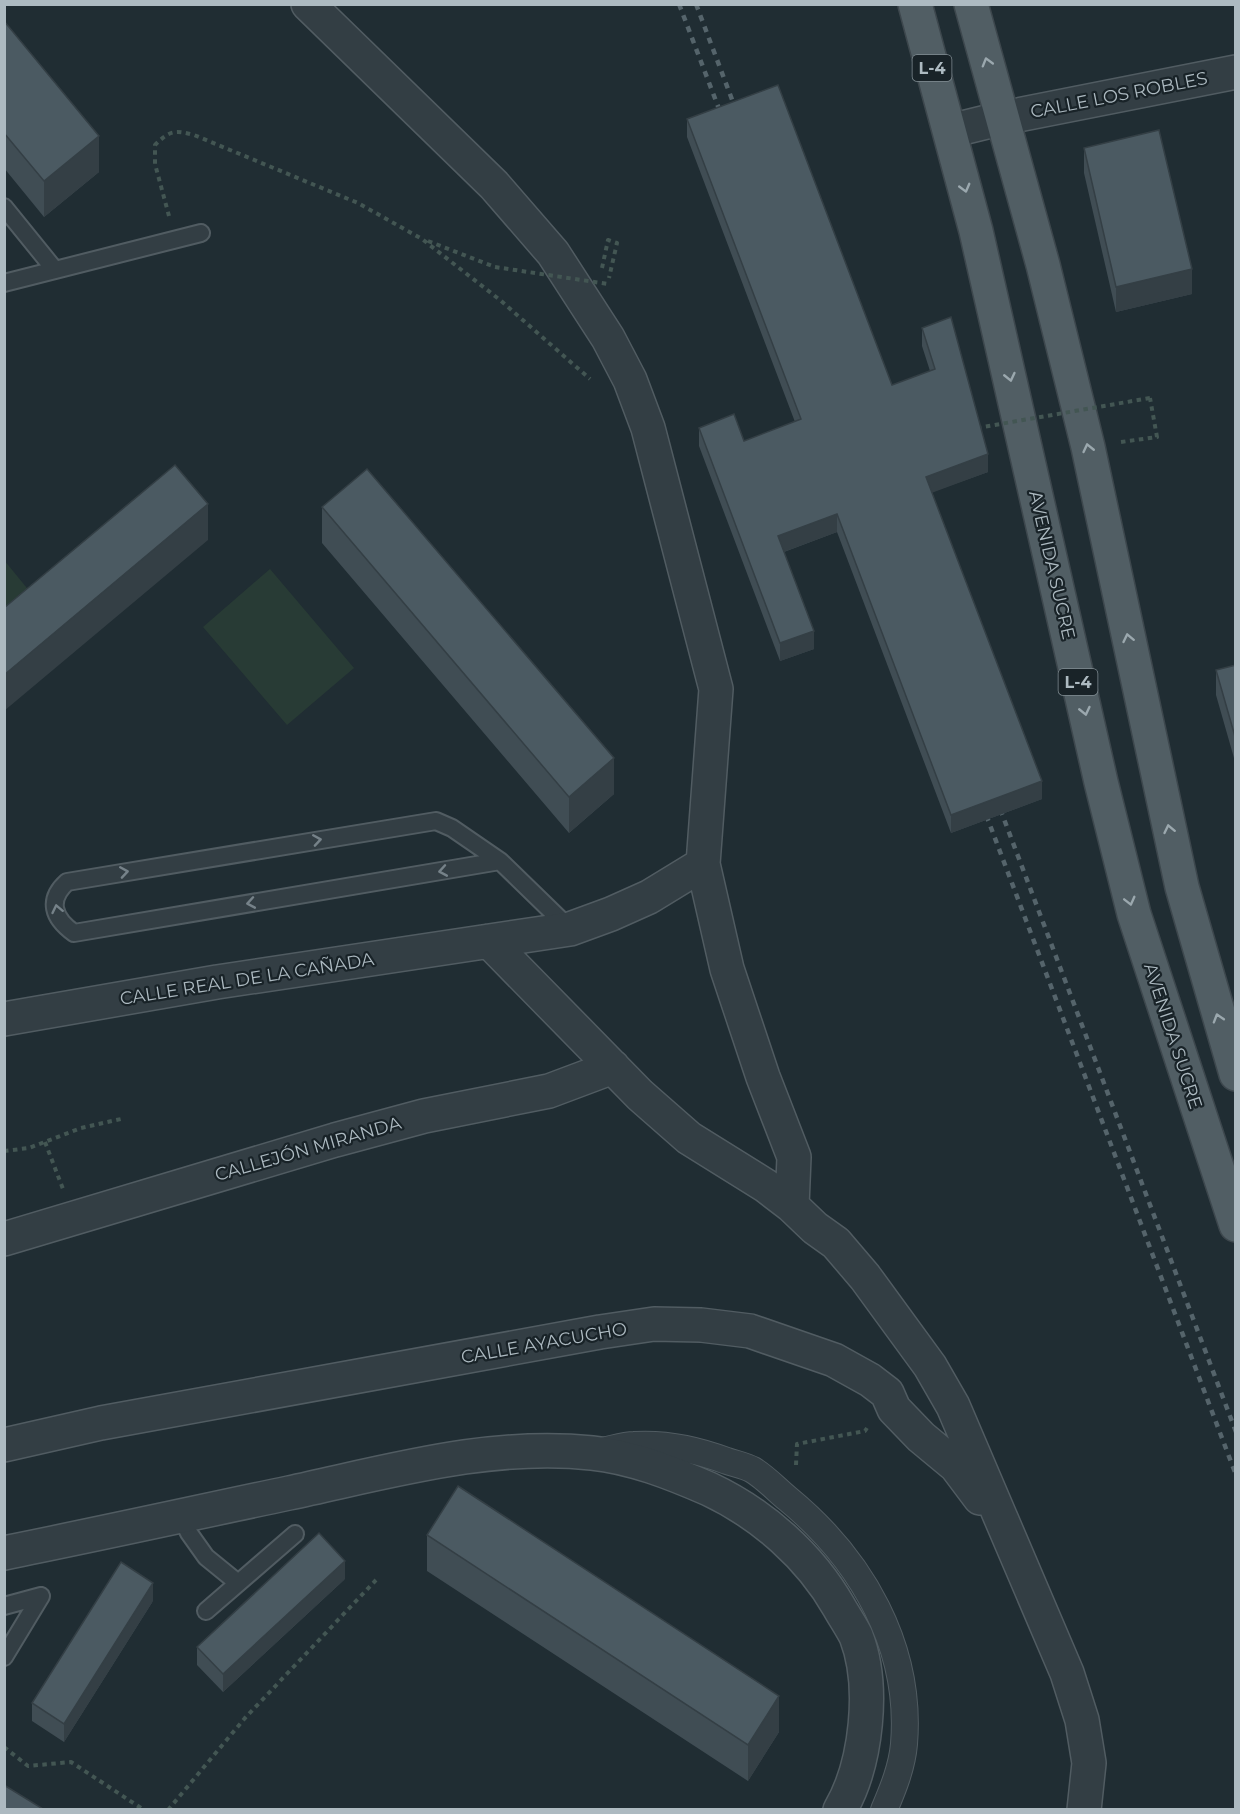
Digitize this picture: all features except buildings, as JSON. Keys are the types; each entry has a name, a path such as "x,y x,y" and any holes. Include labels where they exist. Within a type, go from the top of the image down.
{"main road":[{"name":"AVENIDA SUCRE","path":"915,4 976,231 1101,783 1134,914 1236,1225"},
{"path":"971,4 1043,266 1088,447 1182,887 1236,1074"}],"street":[{"path":"308,4 494,185 553,253 608,338 630,380 648,429 716,689 703,864 727,969 763,1077 794,1157 792,1206"},
{"name":"CALLE LOS ROBLES","path":"950,131 1003,118 1236,72"},
{"name":"CALLE REAL DE LA CAÑADA","path":"4,1019 217,982 570,929 649,897 703,864"},
{"path":"489,941 640,1095 689,1138 792,1206 815,1228 836,1243 865,1277 930,1366 953,1406 1067,1673 1082,1720 1089,1764 1084,1809"},
{"name":"CALLEJÓN MIRANDA","path":"4,1239 346,1137 424,1116 549,1091 613,1067"},
{"name":"CALLE AYACUCHO","path":"4,1445 101,1423 600,1332 654,1324 701,1325 750,1331 834,1360 870,1380 887,1393 894,1409 921,1437 956,1466 1010,1537"},
{"path":"594,1453 633,1445 668,1446 708,1454 752,1469 820,1527 846,1558 885,1621 897,1663 904,1701 904,1746 898,1774 884,1809"},
{"path":"4,1553 418,1465 509,1452 550,1450 594,1453 634,1461 724,1496 764,1521 818,1574 855,1636 864,1669 866,1702 863,1744 856,1774 840,1809"}],"lane":[{"path":"4,207 55,270"},
{"path":"4,283 201,233"},
{"path":"500,861 74,933 63,926 56,914 54,899 58,890 67,882 436,821 452,828 500,861 570,929"},
{"path":"180,1515 189,1533 206,1557 238,1583"},
{"path":"206,1611 294,1534"},
{"path":"4,1606 41,1596 4,1657"}],"path":[{"path":"174,240 155,164 155,145 164,136 177,131 194,135 358,203 422,239 495,267 608,284 617,243 608,240 602,271"},
{"path":"422,239 500,300 598,385"},
{"path":"976,428 1150,398 1157,437"},
{"path":"4,1151 29,1148 81,1128 121,1119"},
{"path":"45,1142 74,1218"},
{"path":"795,1476 797,1444 865,1431"},
{"path":"168,1809 245,1718 376,1580"},
{"path":"4,1747 28,1766 71,1762 144,1809"}],"green space":[{"path":"4,560 40,604 4,633"},
{"path":"270,569 354,668 287,725 203,627"}],"railway":[{"path":"679,4 724,122"},
{"path":"696,4 739,118"},
{"path":"996,798 1236,1432"},
{"path":"982,804 1236,1475"}]}
